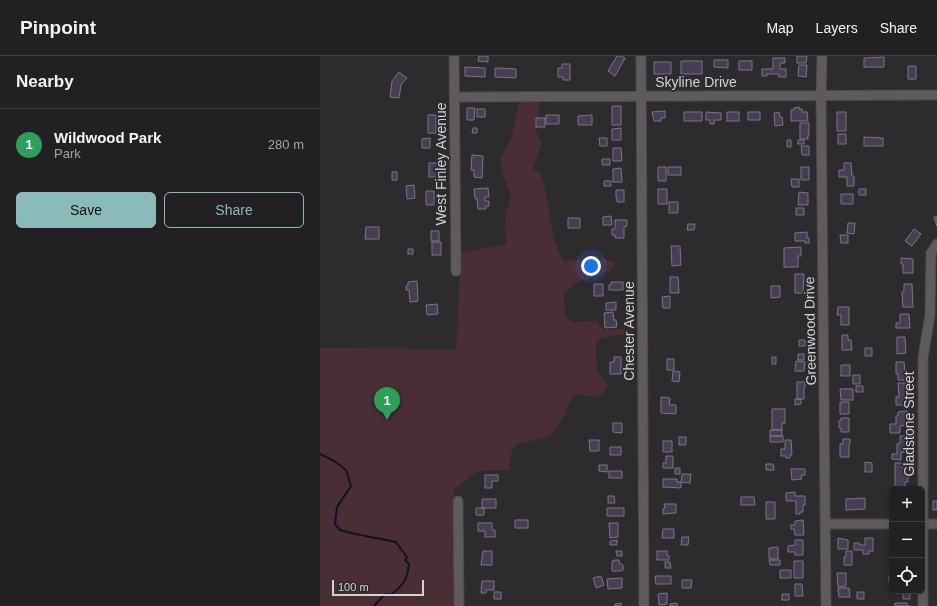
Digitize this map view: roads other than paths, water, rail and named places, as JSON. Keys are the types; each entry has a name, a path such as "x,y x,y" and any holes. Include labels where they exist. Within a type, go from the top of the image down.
{"street":[{"name":"West Finley Avenue","path":"454,56 456,271"},
{"name":"Chester Avenue","path":"640,56 644,606"},
{"name":"Greenwood Drive","path":"822,56 826,606"},
{"name":"Skyline Drive","path":"455,97 822,96 937,94"},
{"name":"Gladstone Street","path":"922,522 923,357 930,315 931,253 937,244"},
{"path":"458,501 459,606"},
{"path":"826,524 889,524"},
{"path":"925,524 937,524"},
{"name":"Gladstone Street","path":"922,558 923,606"}],"waterway":[{"path":"320,454 334,461 346,470 351,486 337,507 335,524 340,530 396,542 407,558 405,560 409,564 404,582 391,595 385,594 374,606"}],"place":[{"name":"Wildwood Park","path":"387,420"}]}
